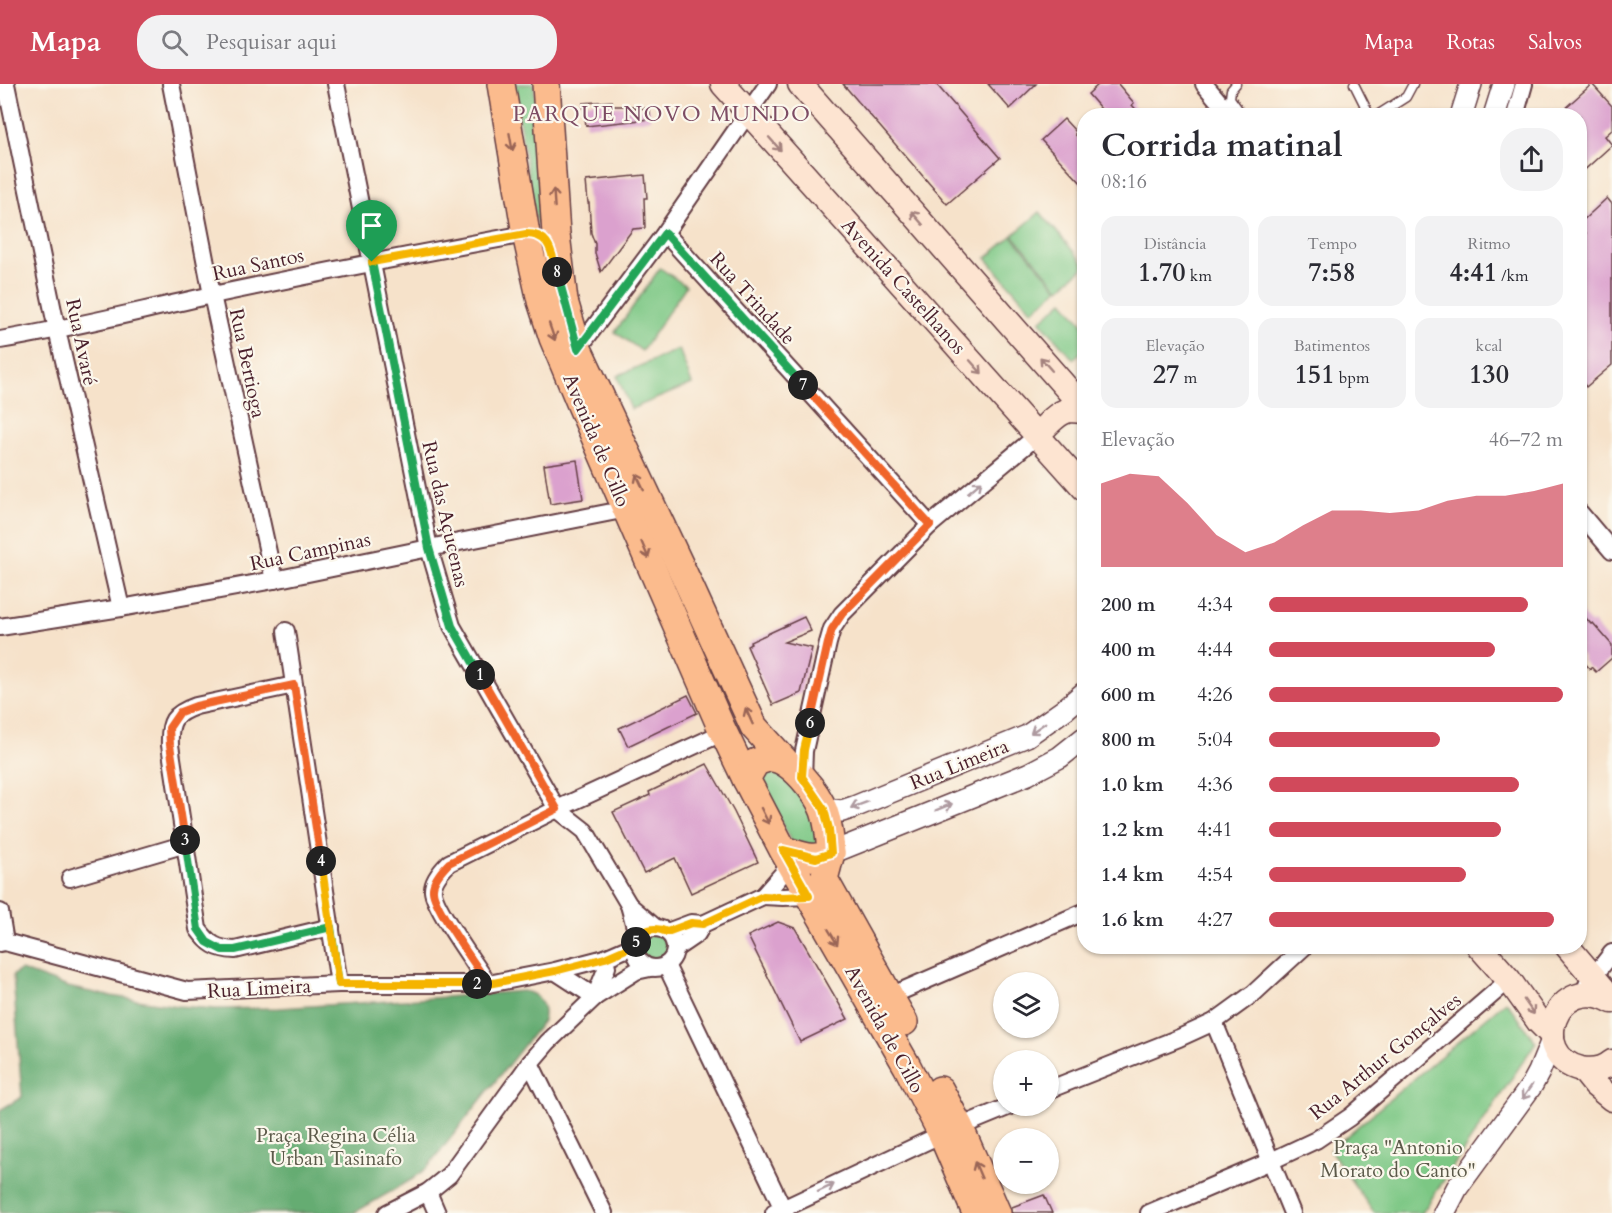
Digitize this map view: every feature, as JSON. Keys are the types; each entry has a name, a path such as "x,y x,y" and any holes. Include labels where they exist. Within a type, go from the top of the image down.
{"main road":[{"name":"Avenida de Cillo","path":"501,84 526,234 541,301 553,338 723,732 809,896 908,1066 950,1130 996,1213"},
{"name":"Avenida de Cillo","path":"546,84 556,234 564,301 578,349 754,727 794,769 824,809 831,853 824,879 890,996 950,1130 975,1213"},
{"name":"Avenida Castelhanos","path":"723,84 1077,480"},
{"path":"800,84 1077,401"},
{"path":"526,234 540,236 550,247 564,301"},
{"path":"1038,435 1046,425 1063,413 1077,410"},
{"path":"746,779 756,762 769,758 794,769"},
{"path":"787,857 816,858 831,853"},
{"path":"1486,954 1552,1037"},
{"path":"1574,954 1612,1000"},
{"path":"1612,1000 1591,993 1578,995 1567,1001 1558,1010 1553,1022 1552,1037 1556,1050 1572,1066 1583,1070 1596,1070 1612,1062"},
{"path":"1583,1070 1595,1085 1612,1099"}],"street":[{"name":"Rua Avaré","path":"6,84 57,330 121,608"},
{"name":"Rua Bertioga","path":"171,84 212,295 274,580"},
{"name":"Rua das Açucenas","path":"336,84 429,548 452,626 557,809 585,831 629,905 637,941"},
{"path":"578,349 665,233 768,84"},
{"path":"1204,84 1224,108"},
{"path":"1464,108 1471,84"},
{"path":"1496,108 1504,84"},
{"path":"1517,108 1524,84"},
{"name":"Rua Trindade","path":"665,233 930,525"},
{"name":"Rua Santos","path":"0,340 57,330 372,262 526,234"},
{"path":"794,769 804,750 832,629 842,614 930,525 1038,435"},
{"name":"Rua Campinas","path":"0,627 274,580 627,509"},
{"path":"1587,521 1612,551"},
{"path":"286,631 339,984"},
{"path":"294,685 196,706 180,712 169,728 198,929 207,942 222,950 235,950 331,927"},
{"name":"Rua Limeira","path":"824,809 842,811 854,807 1027,736 1077,699"},
{"path":"488,984 437,905 432,890 438,875 449,863 557,809 723,732"},
{"name":"Rua Limeira","path":"831,853 1028,774 1060,757 1077,744"},
{"path":"70,878 186,844"},
{"path":"763,896 787,857"},
{"path":"658,966 640,962 637,957 637,941 644,932 691,923 703,924 763,896 809,896"},
{"name":"Rua das Açucenas","path":"629,905 661,930"},
{"path":"0,912 2,943"},
{"path":"890,996 1077,915"},
{"path":"675,949 697,934 703,924"},
{"path":"387,1213 428,1192 449,1175 530,1063 548,1042 596,997 636,971 658,966 674,955 675,949 671,937 661,930"},
{"name":"Rua Limeira","path":"2,943 188,991 339,984 488,984 555,971 605,958 637,941"},
{"path":"1578,995 1612,953"},
{"path":"1059,1086 1214,1022 1254,993 1296,954"},
{"path":"596,997 607,967 605,958"},
{"path":"658,966 781,1211 950,1130 993,1113"},
{"path":"555,971 596,997"},
{"name":"Rua Arthur Gonçalves","path":"1149,1213 1316,1140 1350,1117 1509,980"},
{"path":"1214,1022 1292,1213"},
{"path":"1444,1213 1457,1188 1532,1085 1552,1037"},
{"path":"530,1063 604,1213"},
{"path":"428,1192 437,1213"}],"lane":[{"path":"1236,84 1231,90 1230,98 1237,108"},
{"path":"1354,84 1366,108"},
{"path":"1389,108 1406,97 1413,84"}],"green space":[{"path":"513,84 534,84 543,227 536,222"},
{"path":"1040,212 1077,256 1077,273 1059,289 1013,235"},
{"path":"1012,236 1058,289 1032,311 986,258"},
{"path":"660,268 686,286 642,351 615,332"},
{"path":"1063,301 1077,317 1077,356 1073,359 1040,321"},
{"path":"679,349 692,384 631,409 617,376"},
{"path":"782,766 819,825 818,845 791,842 760,779 762,770"},
{"path":"655,934 665,938 669,948 665,958 655,962 645,958 641,948 645,938"},
{"name":"Praça Regina Célia Urban Tasinafo","path":"21,970 68,987 178,1006 215,1009 279,1008 523,991 537,997 543,1005 544,1015 543,1021 428,1167 413,1179 354,1213 0,1213 0,1110 22,1097 13,975"},
{"name":"Praça \"Antonio Morato do Canto\"","path":"1506,1001 1536,1042 1422,1213 1374,1213 1330,1150"}],"building":[{"path":"843,84 936,84 1000,158 947,204"},
{"path":"988,84 1036,84 1010,109"},
{"path":"1099,84 1118,84 1134,103 1132,105 1135,108 1100,108 1088,94"},
{"path":"1592,84 1612,106 1612,130 1605,136 1612,145 1587,168 1587,108 1565,108"},
{"path":"612,101 612,106 650,108 650,119 586,126 583,103"},
{"path":"1064,119 1077,133 1075,134 1077,136 1077,179 1041,140"},
{"path":"645,175 647,198 644,198 645,228 633,229 601,272 591,233 586,181"},
{"path":"1607,198 1612,204 1612,365 1587,386 1587,217"},
{"path":"577,460 583,499 550,504 544,465"},
{"path":"804,617 811,631 784,642 812,648 801,693 773,705 747,646 751,644 750,642"},
{"path":"1587,619 1612,645 1612,658 1596,672 1591,667 1590,669 1587,666"},
{"path":"688,695 697,713 628,746 619,728"},
{"path":"707,764 758,862 691,893 675,858 644,873 613,812"},
{"path":"778,922 795,928 848,1019 800,1042 748,936"},
{"path":"1044,1195 1052,1213 1012,1213 1012,1207"}],"district":[{"name":"PARQUE NOVO MUNDO","path":"662,113"}],"route":[{"path":"372,262 429,548 452,626 557,809 449,863 438,875 432,890 437,905 488,984 414,984 339,984 331,927 235,950 222,950 207,942 198,929 169,728 180,712 196,706 294,685 339,984 414,984 488,984 555,971 605,958 635,945 640,935 650,929 656,928 667,932 691,923 703,924 763,896 809,896 783,850 816,858 831,853 824,809 802,777 804,750 832,629 842,614 930,525 665,233 578,349 550,247 540,236 526,234 372,262"}]}
